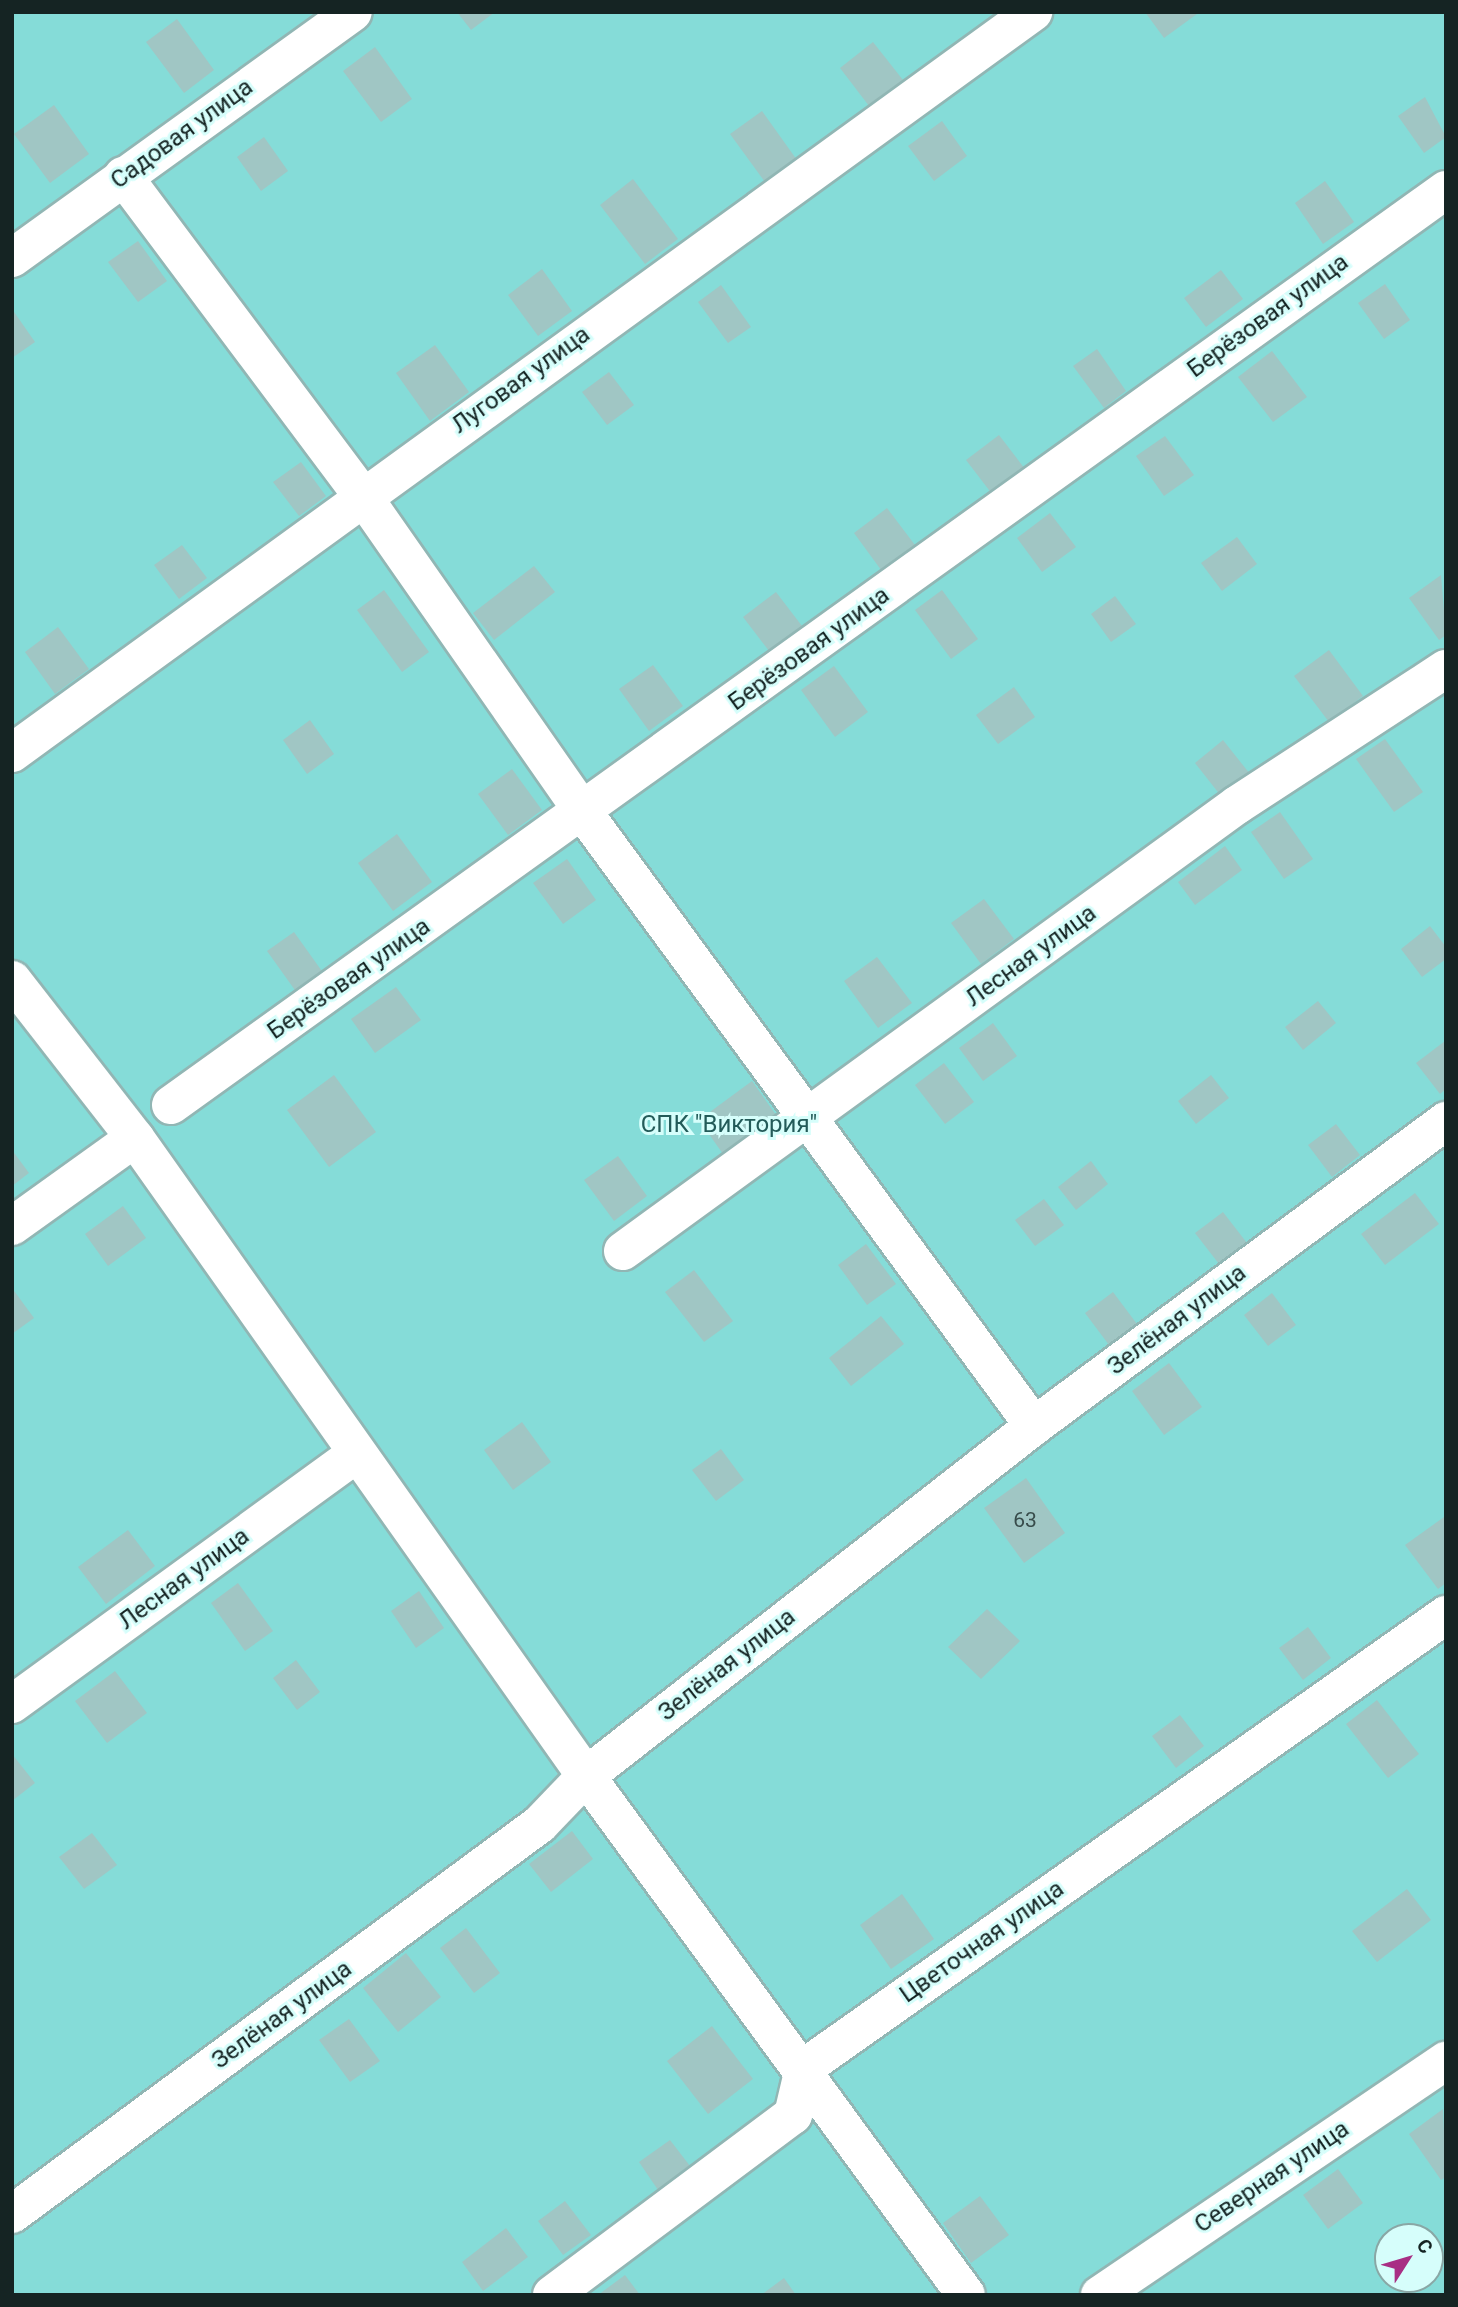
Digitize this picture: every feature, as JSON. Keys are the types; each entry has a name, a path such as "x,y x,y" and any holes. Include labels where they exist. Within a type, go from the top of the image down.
{"street":[{"name":"Садовая улица","path":"12,258 353,12"},
{"name":"Луговая улица","path":"12,752 362,495 1033,12"},
{"path":"123,176 362,495 583,812 811,1118 1034,1426"},
{"name":"Берёзовая улица","path":"171,1105 583,812 1446,190"},
{"name":"Лесная улица","path":"623,1251 811,1118 1237,805 1446,669"},
{"path":"12,980 135,1138 586,1776 804,2068 966,2295"},
{"name":"Зелёная улица","path":"12,2214 540,1824 586,1776 1034,1426 1446,1121"},
{"path":"12,1226 135,1138"},
{"name":"Лесная улица","path":"12,1704 356,1454"},
{"name":"Цветочная улица","path":"804,2068 1446,1615"},
{"name":"Северная улица","path":"1100,2295 1446,2061"},
{"path":"552,2295 793,2115 804,2068"}],"green space":[{"name":"СПК \"Виктория\"","path":"12,12 1446,12 1446,2295 12,2295"}],"building":[{"path":"457,12 495,12 471,30"},
{"path":"1145,12 1196,12 1197,14 1164,38"},
{"path":"177,19 214,70 184,93 146,42"},
{"path":"873,42 903,80 869,106 840,68"},
{"path":"375,47 412,99 381,122 343,71"},
{"path":"1425,97 1446,137 1424,153 1398,116"},
{"path":"54,105 89,154 50,183 14,134"},
{"path":"762,111 797,160 765,182 730,134"},
{"path":"942,121 967,156 934,181 908,146"},
{"path":"264,137 288,171 261,191 237,157"},
{"path":"633,179 678,239 645,264 600,205"},
{"path":"1325,181 1354,222 1323,244 1295,203"},
{"path":"138,241 167,281 138,302 108,262"},
{"path":"542,269 572,311 538,336 508,295"},
{"path":"1221,270 1243,299 1206,327 1184,298"},
{"path":"1385,284 1410,320 1384,339 1358,303"},
{"path":"721,285 751,327 728,343 698,302"},
{"path":"12,309 35,342 12,358"},
{"path":"435,345 469,392 430,421 396,373"},
{"path":"1097,349 1126,391 1104,408 1073,366"},
{"path":"1272,351 1307,397 1273,422 1238,377"},
{"path":"609,372 634,405 607,425 582,392"},
{"path":"999,435 1025,469 992,494 966,460"},
{"path":"1165,436 1194,475 1164,496 1136,456"},
{"path":"301,462 326,496 299,516 273,482"},
{"path":"887,508 918,549 884,574 854,533"},
{"path":"1050,513 1076,547 1042,572 1017,538"},
{"path":"1237,537 1257,564 1222,591 1201,563"},
{"path":"182,545 207,578 179,599 154,565"},
{"path":"534,566 555,592 494,640 473,613"},
{"path":"1441,575 1446,635 1439,640 1409,598"},
{"path":"384,590 429,652 402,672 357,610"},
{"path":"942,590 978,639 951,659 915,610"},
{"path":"776,592 802,626 769,651 743,617"},
{"path":"1115,596 1136,624 1111,642 1091,614"},
{"path":"58,627 89,669 55,694 25,652"},
{"path":"1329,650 1363,696 1329,722 1294,676"},
{"path":"653,665 683,706 649,731 619,689"},
{"path":"834,666 868,712 835,737 801,690"},
{"path":"1014,687 1035,717 998,744 976,715"},
{"path":"310,720 334,754 307,774 283,740"},
{"path":"1385,739 1423,792 1394,812 1356,759"},
{"path":"1223,740 1250,774 1221,796 1195,763"},
{"path":"512,769 542,810 508,835 478,794"},
{"path":"1280,812 1313,859 1284,879 1251,832"},
{"path":"397,834 432,882 393,911 358,863"},
{"path":"1225,846 1242,870 1195,905 1178,882"},
{"path":"567,859 596,900 563,924 533,883"},
{"path":"984,899 1014,939 981,964 951,923"},
{"path":"1430,926 1446,947 1446,959 1422,977 1401,949"},
{"path":"294,932 324,974 297,993 267,951"},
{"path":"877,957 912,1003 878,1028 844,981"},
{"path":"396,987 421,1020 375,1053 351,1019"},
{"path":"1318,1001 1336,1023 1303,1050 1285,1027"},
{"path":"993,1023 1017,1056 983,1081 959,1048"},
{"path":"1445,1041 1446,1089 1440,1094 1416,1063"},
{"path":"944,1063 974,1102 945,1124 915,1085"},
{"path":"334,1075 376,1132 329,1167 287,1110"},
{"path":"1211,1075 1229,1098 1196,1124 1178,1101"},
{"path":"752,1081 776,1115 723,1154 699,1120"},
{"path":"1336,1124 1360,1155 1332,1177 1308,1145"},
{"path":"12,1150 29,1173 12,1186"},
{"path":"618,1156 647,1196 614,1221 584,1180"},
{"path":"1091,1161 1108,1184 1076,1210 1058,1187"},
{"path":"1415,1193 1439,1224 1385,1265 1361,1234"},
{"path":"1044,1199 1064,1225 1035,1246 1015,1220"},
{"path":"123,1206 146,1238 108,1266 85,1234"},
{"path":"1223,1212 1247,1243 1219,1264 1195,1233"},
{"path":"866,1244 896,1284 867,1305 838,1265"},
{"path":"694,1270 733,1321 704,1342 665,1292"},
{"path":"12,1288 34,1318 12,1334"},
{"path":"1113,1292 1137,1324 1109,1345 1085,1313"},
{"path":"1272,1293 1296,1325 1268,1346 1244,1315"},
{"path":"881,1316 904,1344 851,1386 829,1358"},
{"path":"1169,1363 1202,1407 1164,1435 1132,1391"},
{"path":"522,1422 551,1462 513,1490 484,1450"},
{"path":"721,1449 744,1480 716,1501 692,1470"},
{"path":"1026,1478 1065,1533 1024,1563 984,1508"},
{"path":"1444,1517 1446,1583 1438,1589 1405,1545"},
{"path":"128,1530 155,1566 106,1604 78,1567"},
{"path":"238,1583 273,1631 245,1651 211,1603"},
{"path":"419,1591 444,1628 416,1648 391,1611"},
{"path":"987,1609 1020,1641 981,1679 948,1647"},
{"path":"1308,1627 1331,1658 1303,1680 1279,1648"},
{"path":"296,1660 320,1692 297,1710 273,1678"},
{"path":"115,1671 147,1713 107,1743 75,1701"},
{"path":"1377,1700 1419,1754 1388,1778 1346,1724"},
{"path":"1180,1715 1204,1746 1176,1768 1152,1736"},
{"path":"12,1754 35,1783 12,1801"},
{"path":"572,1831 593,1859 551,1892 529,1864"},
{"path":"92,1833 117,1865 84,1889 59,1857"},
{"path":"1407,1889 1431,1920 1377,1962 1352,1931"},
{"path":"902,1894 934,1939 891,1969 860,1925"},
{"path":"466,1928 500,1973 474,1993 440,1948"},
{"path":"406,1953 441,1997 398,2032 363,1988"},
{"path":"349,2019 380,2061 350,2082 319,2040"},
{"path":"712,2026 753,2079 708,2114 667,2061"},
{"path":"1443,2109 1446,2177 1441,2180 1409,2134"},
{"path":"670,2140 690,2166 658,2190 639,2162"},
{"path":"1338,2169 1363,2203 1328,2229 1303,2195"},
{"path":"980,2196 1009,2235 971,2263 943,2223"},
{"path":"565,2201 591,2235 563,2255 538,2221"},
{"path":"506,2228 528,2257 483,2291 462,2262"},
{"path":"625,2275 640,2295 598,2295"},
{"path":"784,2278 796,2295 761,2295"}]}
